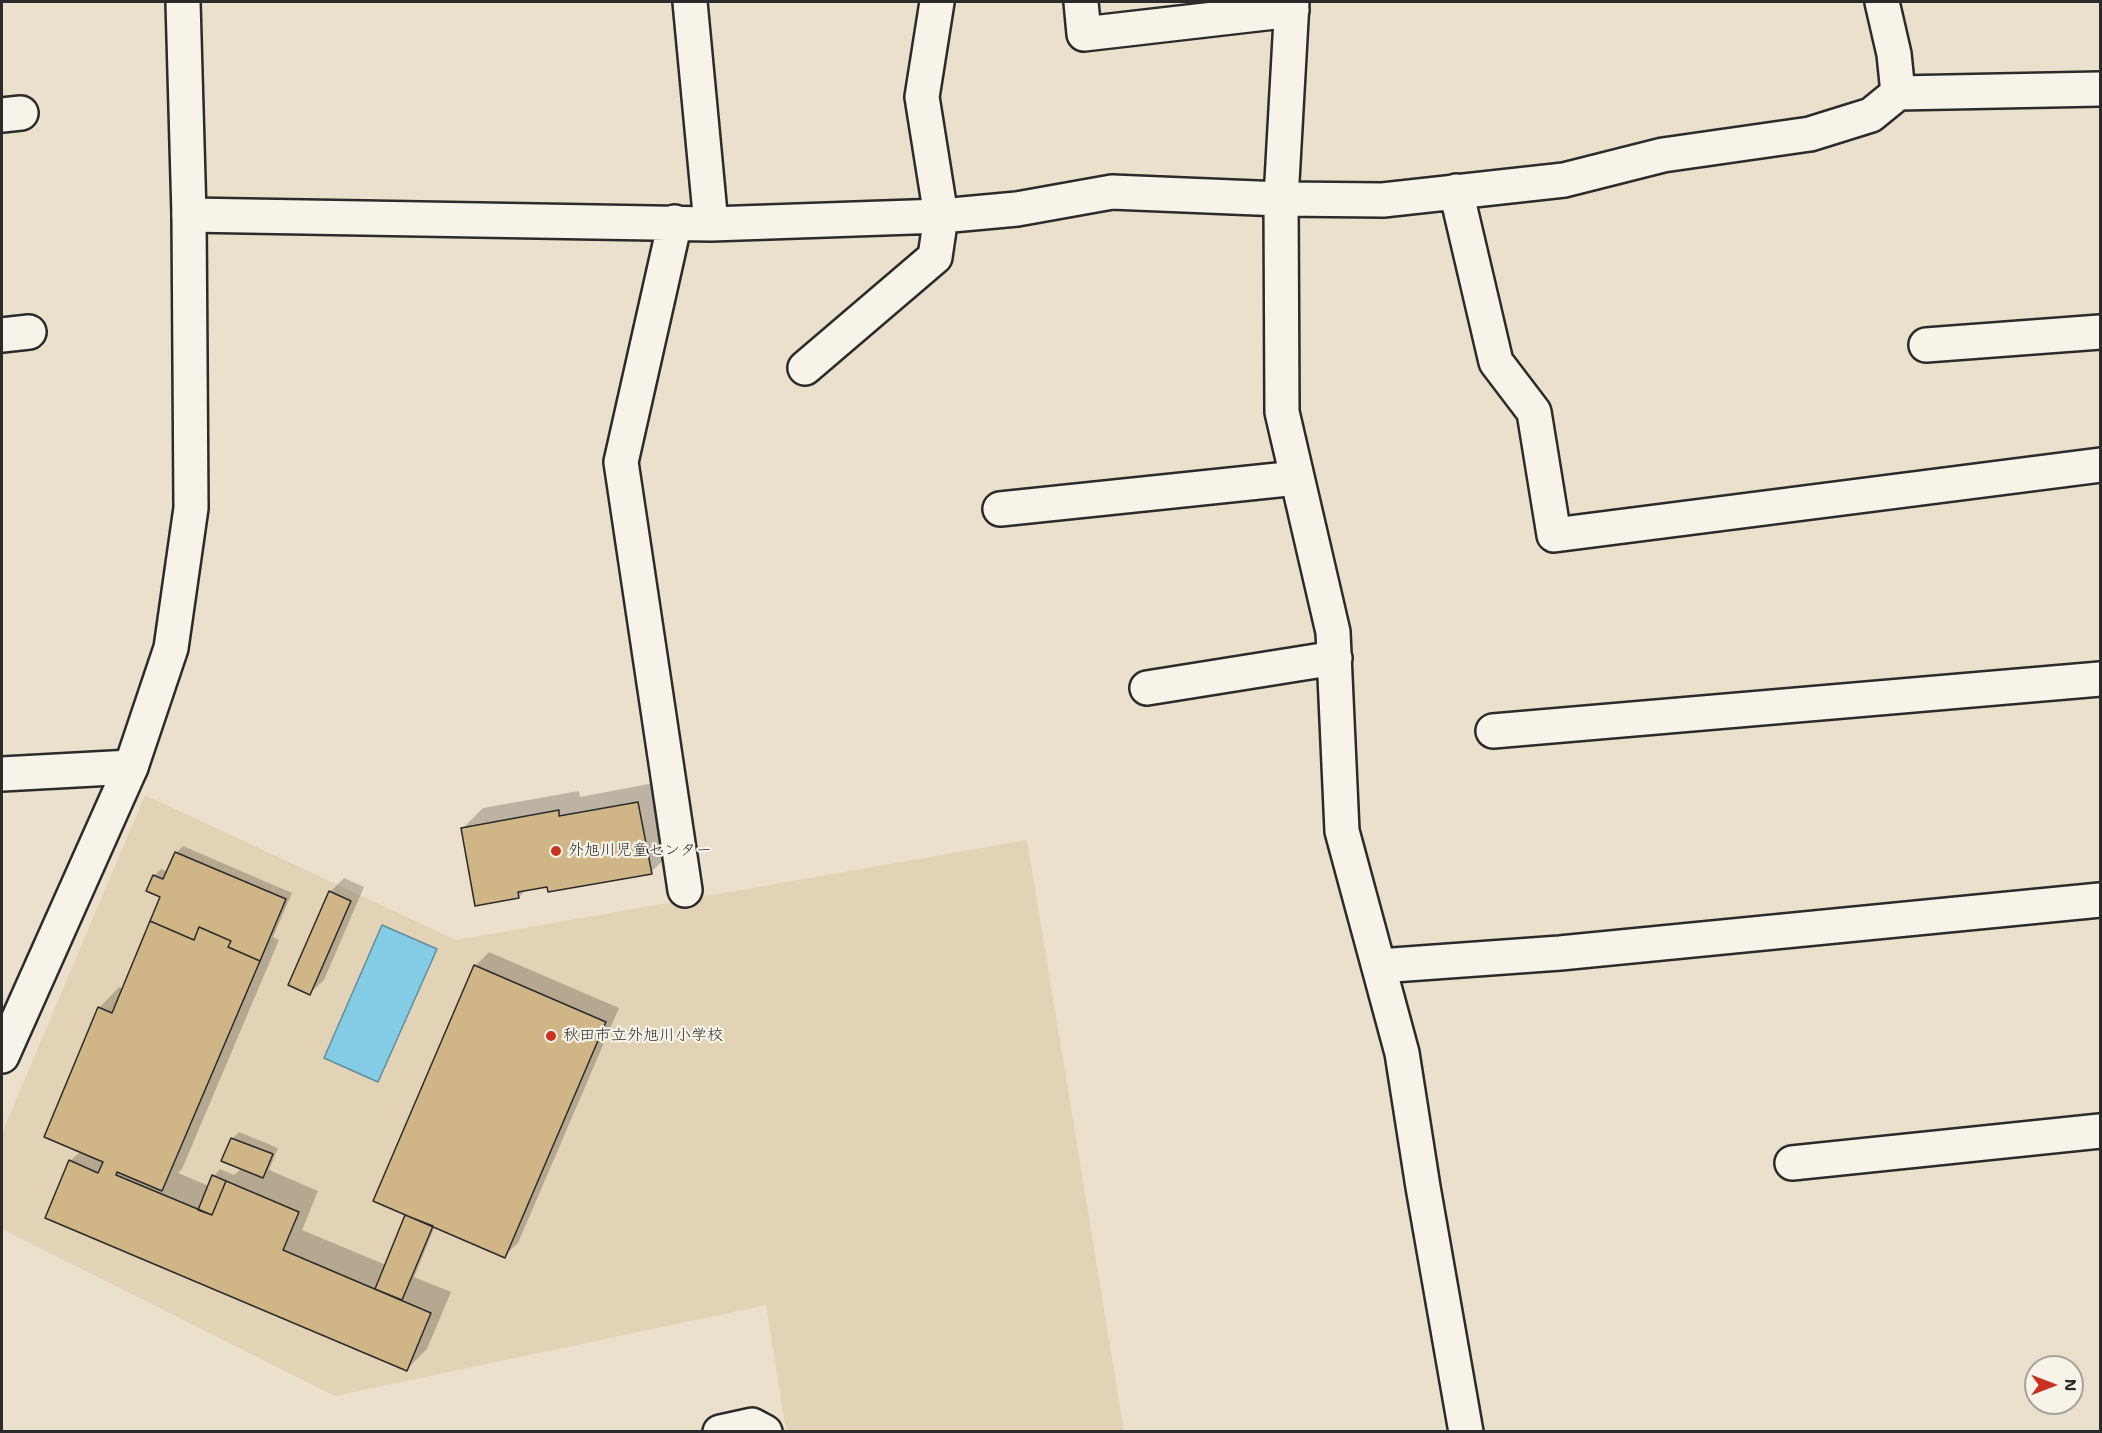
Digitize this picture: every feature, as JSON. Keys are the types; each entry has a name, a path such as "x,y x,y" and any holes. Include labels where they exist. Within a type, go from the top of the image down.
{"street":[{"path":"2,1056 131,766 171,648 191,508 189,215 183,2"},
{"path":"690,2 711,224"},
{"path":"805,368 935,257 941,216 922,97 937,2"},
{"path":"1081,2 1084,34 1292,6 1281,199 1282,412 1333,632 1342,831 1402,1053 1466,1431"},
{"path":"1882,2 1894,54 1898,93"},
{"path":"189,215 711,224 941,216 1017,208 1112,192 1281,199 1383,200 1564,180 1663,155 1810,134 1871,115 1898,93 2100,88"},
{"path":"1456,191 1496,362 1534,412 1554,535 2100,465"},
{"path":"675,222 621,462 685,890"},
{"path":"1926,345 2100,332"},
{"path":"1000,509 1297,478"},
{"path":"1147,688 1335,658"},
{"path":"1492,731 2100,679"},
{"path":"2,774 131,766"},
{"path":"1379,966 1560,953 2100,900"},
{"path":"1792,1163 2100,1131"},
{"path":"720,1431 752,1425 765,1431"}],"shaded area":[{"name":"秋田市立外旭川小学校","path":"145,795 456,940 1027,840 1124,1431 786,1431 766,1305 335,1396 2,1229 2,1133"}],"water":[{"path":"382,925 437,949 378,1082 324,1058"}],"building":[{"name":"外旭川児童センター","path":"638,802 652,874 548,892 547,887 518,892 519,898 475,906 461,828 559,810 559,816"},
{"path":"175,852 286,899 260,961 228,947 231,941 199,927 194,940 150,921 160,897 146,891 153,875 163,879"},
{"path":"329,891 351,901 310,995 288,985"},
{"path":"150,921 194,940 199,927 231,941 228,947 260,961 162,1191 117,1172 116,1175 212,1215 226,1181 299,1212 283,1250 431,1313 407,1371 45,1218 69,1160 98,1173 103,1162 44,1137 98,1007 112,1013"},
{"path":"474,965 606,1022 505,1258 373,1201"},
{"path":"231,1138 273,1154 263,1178 221,1161"},
{"path":"212,1175 226,1181 212,1215 198,1210"},
{"path":"405,1215 433,1226 402,1300 375,1289"}],"place":[{"name":"外旭川児童センター","path":"556,851"},
{"name":"秋田市立外旭川小学校","path":"551,1036"}]}
